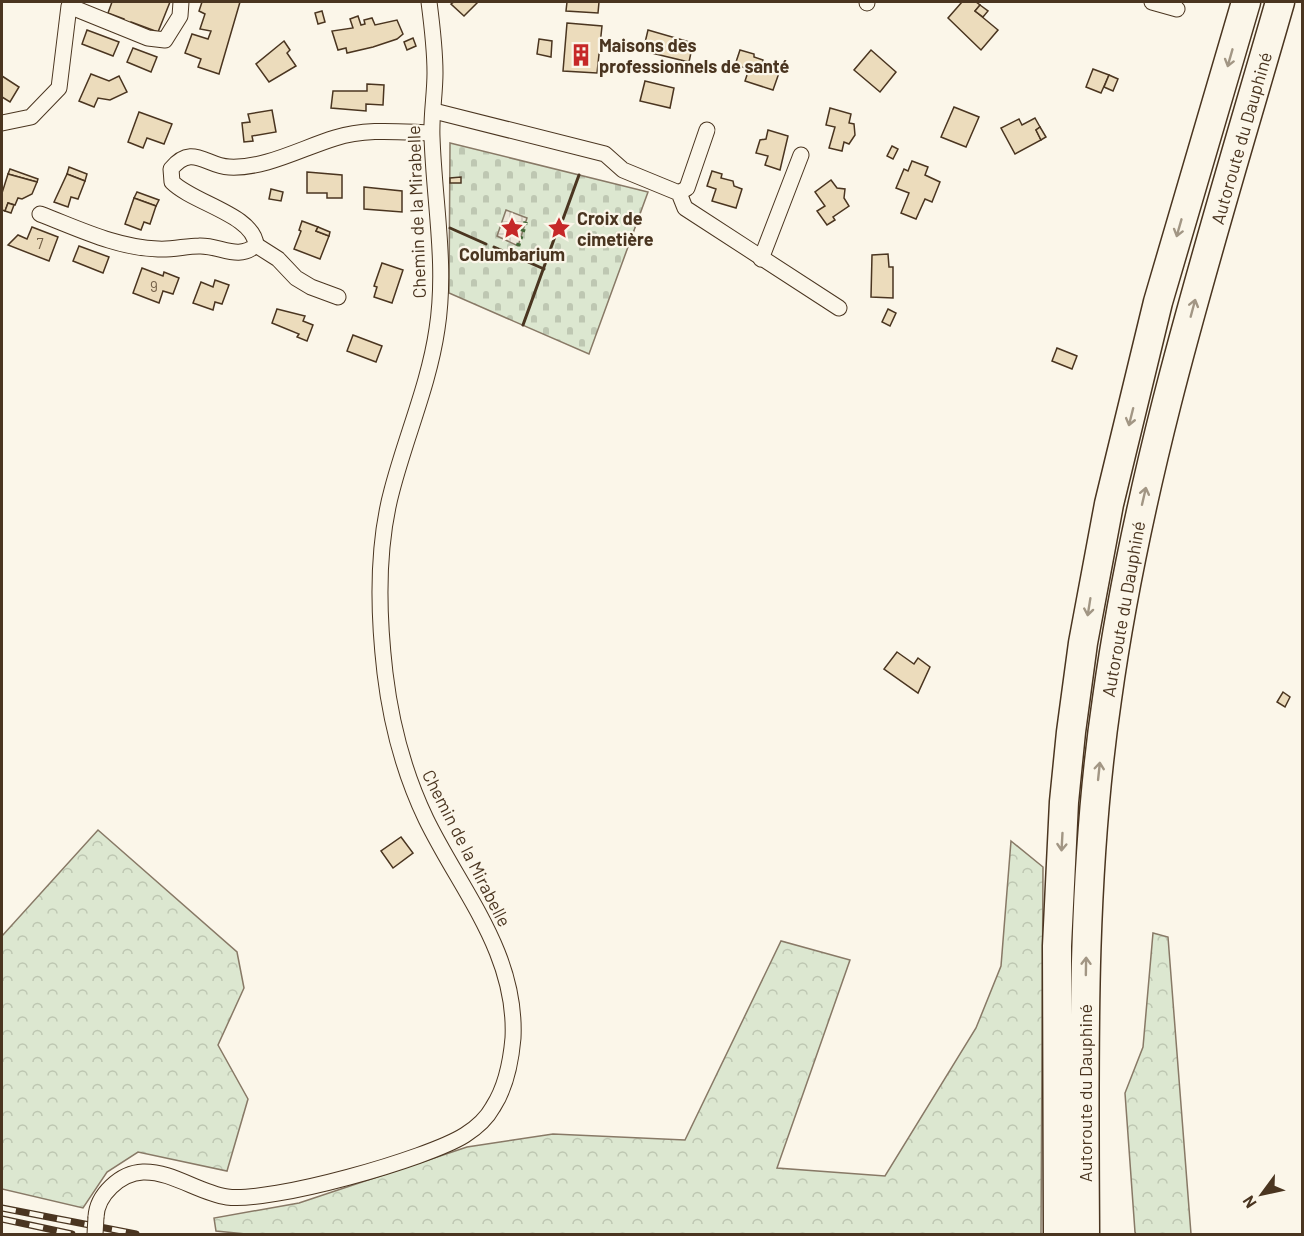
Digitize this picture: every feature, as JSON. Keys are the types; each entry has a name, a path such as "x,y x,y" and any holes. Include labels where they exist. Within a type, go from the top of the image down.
{"highway":[{"name":"Autoroute du Dauphiné","path":"1058,1234 1058,934 1066,778 1083,643 1108,504 1158,302 1246,2"},
{"name":"Autoroute du Dauphiné","path":"1085,1234 1085,1028 1090,878 1106,703 1117,631 1158,435 1280,2"}],"street":[{"path":"2,123 31,117 59,88 66,4 148,38 165,40 180,16 181,2"},
{"name":"Chemin de la Mirabelle","path":"94,1234 96,1208 119,1178 145,1172 226,1197 271,1195 407,1160 468,1134 495,1105 512,1056 513,1024 510,994 501,958 482,917 425,818 407,774 394,730 385,674 381,609 382,542 391,493 429,370 438,326 441,268 431,134 435,71 429,2"},
{"path":"1152,2 1177,9"},
{"path":"434,111 605,154 623,170 679,193 685,208 839,308"},
{"path":"679,193 687,188 707,130"},
{"path":"256,245 255,236 245,222 183,193 172,182 171,169 178,160 193,156 228,167 282,159 336,138 363,132 431,134"},
{"path":"761,259 801,155"},
{"path":"39,214 114,242 140,247 158,249 199,246 236,254 250,250 256,245"},
{"path":"256,245 278,259 296,278 311,287 338,297"}],"green space":[{"path":"450,143 648,192 589,354 449,293"},
{"path":"98,830 237,952 244,988 218,1045 248,1099 227,1171 138,1152 107,1172 83,1208 2,1189 2,936"},
{"path":"1011,841 1043,867 1041,1234 246,1234 216,1231 214,1218 299,1203 467,1147 553,1134 685,1140 781,941 850,960 777,1168 885,1176 976,1028 1001,966"},
{"path":"1153,933 1168,937 1191,1234 1136,1234 1135,1232 1125,1093 1143,1047"}],"shaded area":[{"path":"506,210 527,218 518,246 497,236"}],"building":[{"path":"112,2 170,2 158,32 131,22 129,28 122,26 124,19 108,13"},
{"path":"202,2 240,2 219,74 198,67 201,59 185,53 192,34 208,39 211,31 200,29 205,14 199,11"},
{"path":"478,2 464,16 451,4"},
{"path":"567,2 599,2 598,13 566,11"},
{"path":"962,2 976,2 980,5 975,11 998,30 981,50 948,18"},
{"path":"980,5 988,11 983,17 975,11"},
{"path":"322,11 325,22 318,24 315,13"},
{"path":"358,16 361,25 365,24 364,20 372,18 375,25 397,20 403,34 397,39 373,47 347,53 346,48 338,50 332,31 353,28 350,19"},
{"name":"Maisons des professionnels de santé","path":"567,23 602,26 597,73 563,71"},
{"path":"87,30 119,42 113,56 82,44"},
{"path":"648,30 693,43 689,62 643,51"},
{"path":"413,38 416,46 407,50 404,42"},
{"path":"539,39 552,41 551,57 537,54"},
{"path":"284,41 290,50 287,53 296,66 269,82 256,64"},
{"path":"133,48 157,57 151,72 127,62"},
{"path":"740,50 754,54 754,57 763,60 762,65 779,73 773,90 745,81 749,69 735,65"},
{"path":"871,50 896,72 880,92 854,70"},
{"path":"1093,69 1109,75 1101,93 1086,87"},
{"path":"91,74 109,81 119,76 127,92 110,100 98,98 94,107 79,101"},
{"path":"1109,75 1118,79 1113,91 1104,87"},
{"path":"2,76 19,87 10,102 2,97"},
{"path":"645,81 674,88 670,108 640,101"},
{"path":"367,84 384,85 383,105 366,104 366,111 331,108 333,91 367,91"},
{"path":"954,107 979,117 966,147 941,137"},
{"path":"830,108 851,114 849,123 854,124 855,135 849,144 844,142 842,151 829,148 835,127 826,125"},
{"path":"272,110 276,132 252,136 253,141 244,142 242,123 250,122 248,114"},
{"path":"139,112 172,124 164,144 147,138 143,148 128,142"},
{"path":"1035,118 1040,127 1036,130 1041,140 1015,154 1001,128 1019,119 1022,125"},
{"path":"1040,127 1046,137 1041,140 1036,130"},
{"path":"768,130 788,136 780,170 765,165 768,156 756,153 760,140 766,139"},
{"path":"892,146 898,149 893,159 887,156"},
{"path":"912,161 928,167 925,175 940,182 932,202 925,199 916,219 901,213 909,193 896,188 904,169 908,171"},
{"path":"69,167 87,174 85,181 67,174"},
{"path":"10,169 38,179 37,182 8,174"},
{"path":"712,171 722,174 721,178 733,181 734,186 742,189 736,208 712,201 716,189 707,186"},
{"path":"307,172 342,175 342,198 327,198 327,193 307,193"},
{"path":"8,174 37,182 32,194 22,199 18,198 15,205 8,203 5,211 2,210 2,193"},
{"path":"67,174 85,181 78,199 71,197 68,207 54,202"},
{"path":"461,177 461,183 450,183 450,178"},
{"path":"831,180 837,188 845,189 844,198 849,206 833,217 835,220 827,225 817,211 825,206 815,192"},
{"path":"364,187 402,191 402,212 364,209"},
{"path":"271,189 283,192 281,201 269,199"},
{"path":"137,192 159,200 156,206 134,198"},
{"path":"134,198 156,206 150,224 144,222 141,230 125,224"},
{"path":"8,203 14,205 11,213 5,211"},
{"path":"302,221 318,227 316,231 329,236 320,259 294,249"},
{"path":"32,227 58,237 49,261 8,245 18,235 27,239"},
{"path":"318,227 330,232 329,236 316,231"},
{"path":"79,246 109,257 103,273 73,261"},
{"path":"888,254 889,267 893,267 893,298 871,297 872,255"},
{"path":"382,263 403,270 392,303 374,297 377,287 374,286"},
{"path":"142,268 163,276 164,272 179,278 173,294 163,291 159,303 133,293"},
{"path":"215,280 229,285 222,304 215,302 213,310 193,303 201,282 213,287"},
{"path":"277,309 305,316 303,321 313,325 307,341 297,337 299,334 272,323"},
{"path":"888,309 896,313 890,326 882,322"},
{"path":"353,335 382,346 376,362 347,351"},
{"path":"1057,348 1077,356 1072,369 1052,361"},
{"path":"897,652 914,664 918,658 930,667 918,693 884,669"},
{"path":"1283,692 1290,697 1285,707 1277,702"},
{"path":"401,837 413,853 393,868 381,851"}],"railway":[{"path":"2,1208 136,1234"},
{"path":"2,1219 72,1234"}],"hedge":[{"path":"518,246 527,218"}],"wall":[{"path":"563,219 579,175"},
{"path":"450,228 486,244"},
{"path":"523,325 557,231"},
{"path":"494,247 544,269"}],"place":[{"name":"Maisons des professionnels de santé","path":"581,55"},
{"name":"Columbarium","path":"512,228"},
{"name":"Croix de cimetière","path":"559,228"}]}
